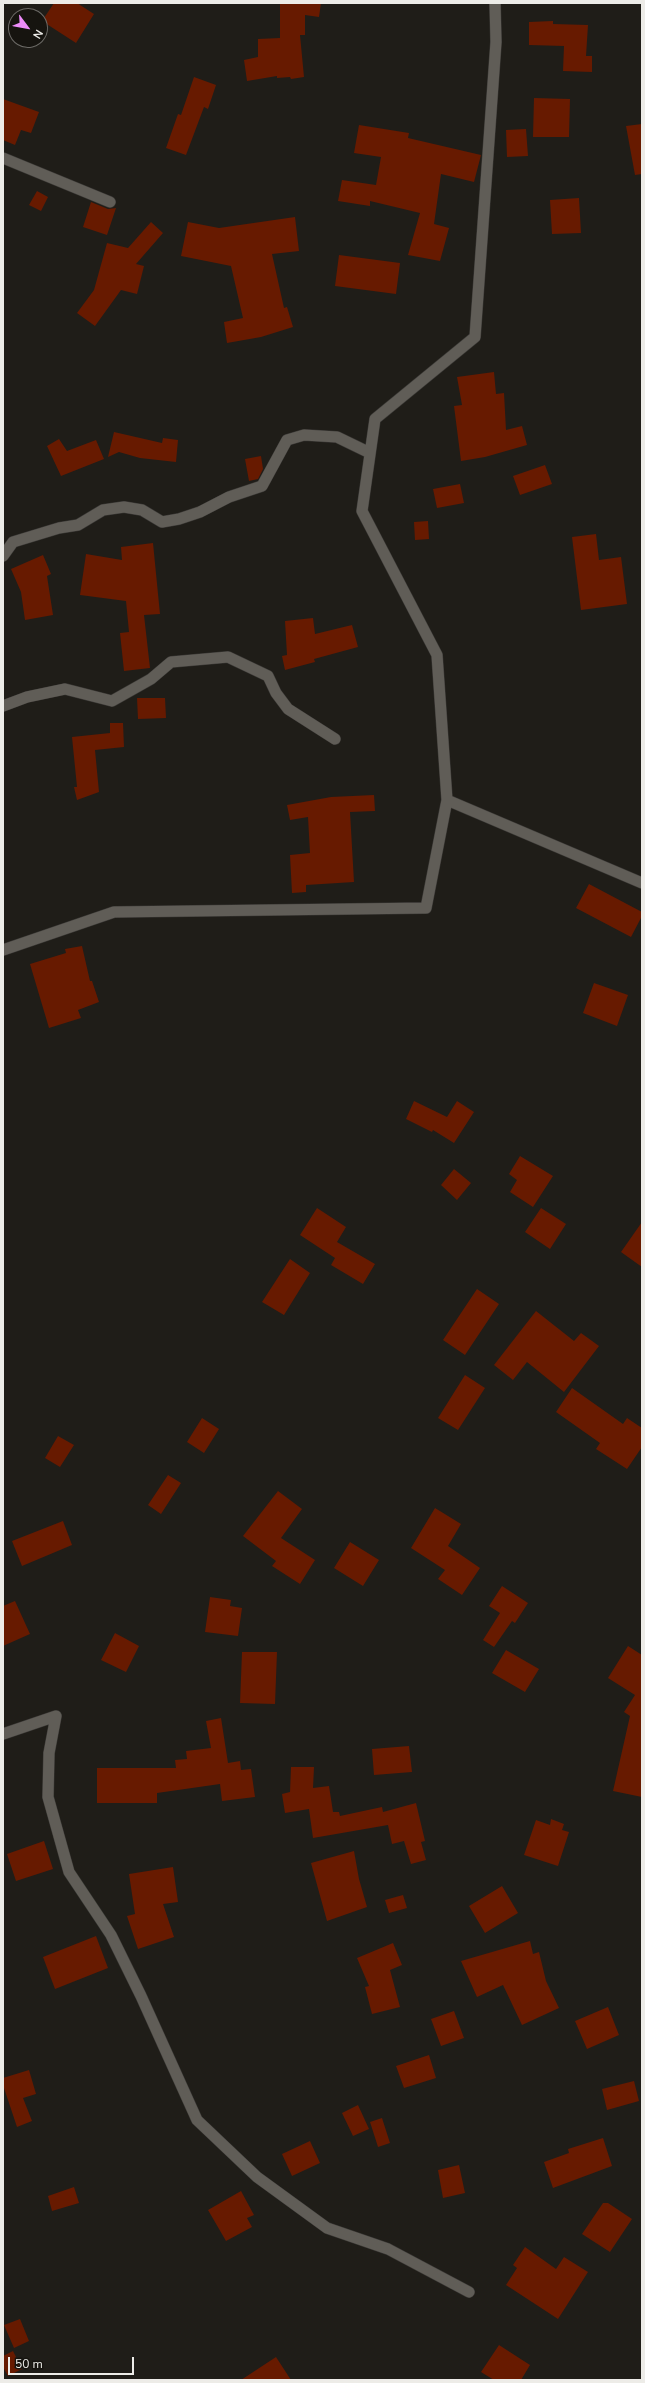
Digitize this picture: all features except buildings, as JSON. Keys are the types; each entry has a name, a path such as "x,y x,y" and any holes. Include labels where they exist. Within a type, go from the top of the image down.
{"street":[{"path":"3,950 114,912 426,908 447,800 438,655 362,510 375,419 475,337 496,42 495,3"},
{"path":"3,158 110,202"},
{"path":"3,556 13,542 59,528 78,525 103,510 124,506 142,510 162,522 179,520 200,512 229,497 262,486 287,440 304,434 337,437 370,453"},
{"path":"3,706 28,697 65,690 112,701 151,679 171,662 228,657 268,676 276,693 288,709 334,739"},
{"path":"447,800 642,883"},
{"path":"3,1734 56,1716 50,1754 48,1797 69,1872 111,1935 141,1996 197,2120 257,2177 327,2228 388,2249 470,2292"}]}
